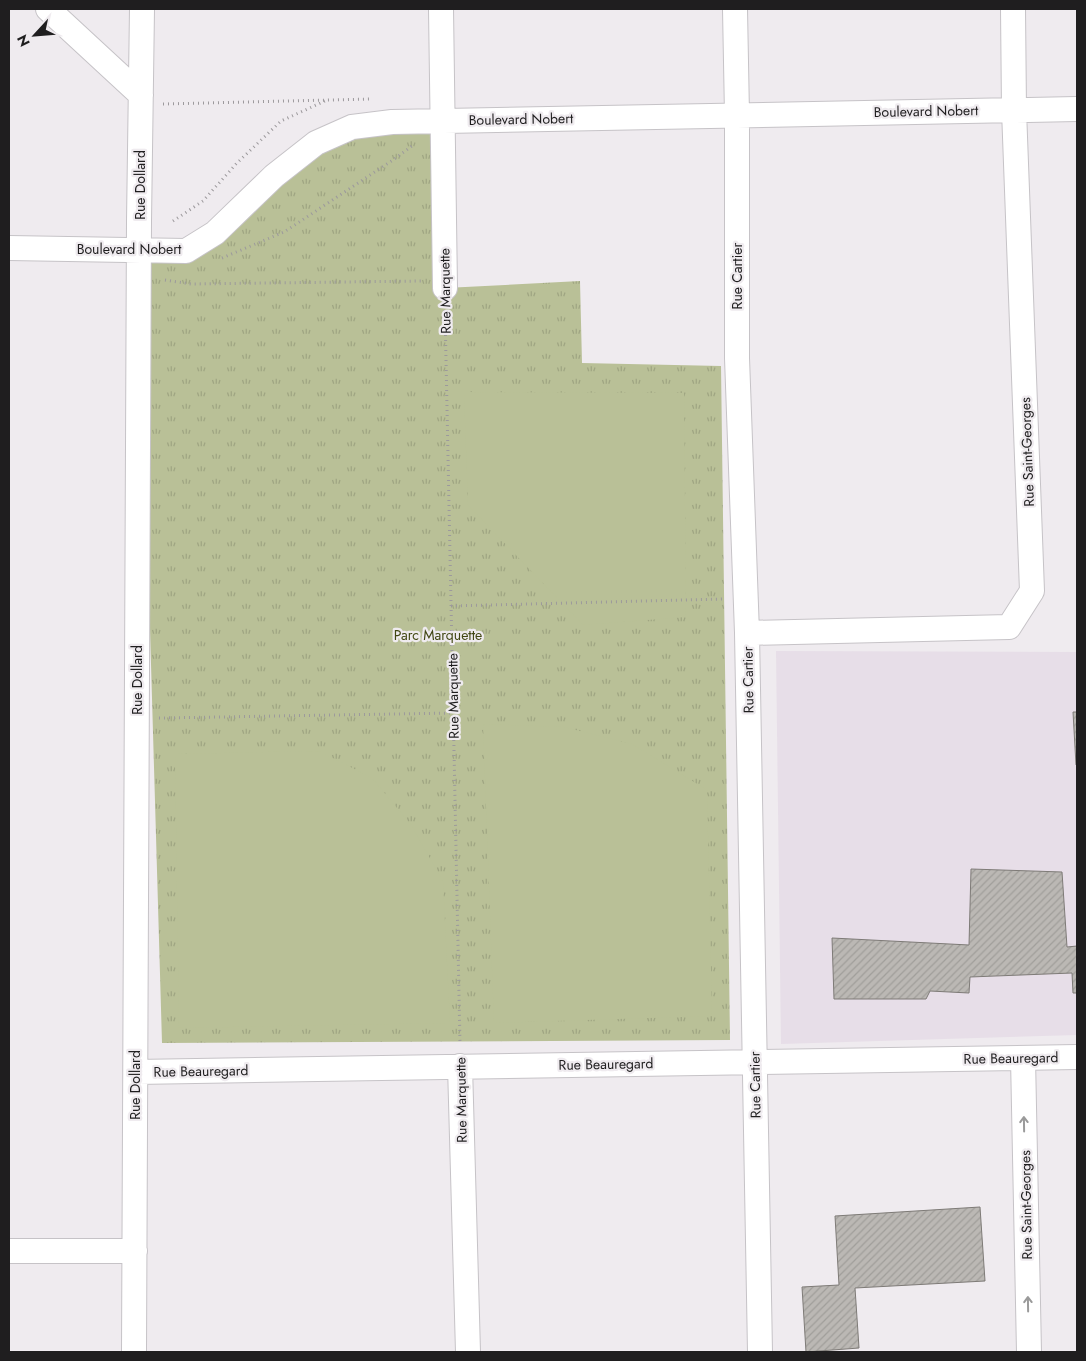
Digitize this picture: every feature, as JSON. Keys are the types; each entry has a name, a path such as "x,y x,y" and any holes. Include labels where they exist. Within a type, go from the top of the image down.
{"street":[{"path":"48,9 141,95"},
{"name":"Rue Dollard","path":"134,1352 139,250 142,9"},
{"name":"Rue Marquette","path":"441,9 445,288"},
{"name":"Rue Cartier","path":"734,9 737,115 737,358 747,633 760,1352"},
{"name":"Rue Saint-Georges","path":"747,633 1008,627 1032,591 1014,110 1013,9"},
{"name":"Boulevard Nobert","path":"9,248 186,251 215,233 274,176 316,143 352,127 392,122 444,120 1077,109"},
{"name":"Rue Beauregard","path":"136,1072 1077,1057"},
{"name":"Rue Saint-Georges","path":"1023,1058 1029,1352"},
{"name":"Rue Marquette","path":"460,1066 468,1352"},
{"path":"9,1251 135,1252"}],"path":[{"path":"163,104 374,99"},
{"path":"174,221 203,201 236,164 282,121 328,100"},
{"path":"166,280 191,284 420,280 445,288"},
{"name":"Rue Marquette","path":"445,288 460,1066"},
{"path":"451,606 746,599"},
{"path":"137,718 453,713"}],"shaded area":[{"path":"776,651 1077,652 1077,1035 781,1044"}],"green space":[{"name":"Parc Marquette","path":"444,120 445,288 580,281 582,363 721,366 730,1040 162,1043 139,250 200,251 231,234 306,160 392,122"},
{"path":"464,392 684,393 686,617 583,625 468,505"},
{"path":"483,724 564,727 632,744 707,790 712,1016 494,1023"},
{"path":"319,751 372,778 412,826 443,882 450,1023 179,1028 175,754"}],"building":[{"path":"1073,712 1077,712 1077,765 1076,765"},
{"path":"971,869 1062,872 1067,947 1077,946 1077,993 1073,993 1072,973 970,977 969,993 930,991 926,999 834,999 832,938 969,945"},
{"path":"980,1207 985,1281 855,1288 859,1348 806,1352 802,1287 839,1285 835,1216"}]}
